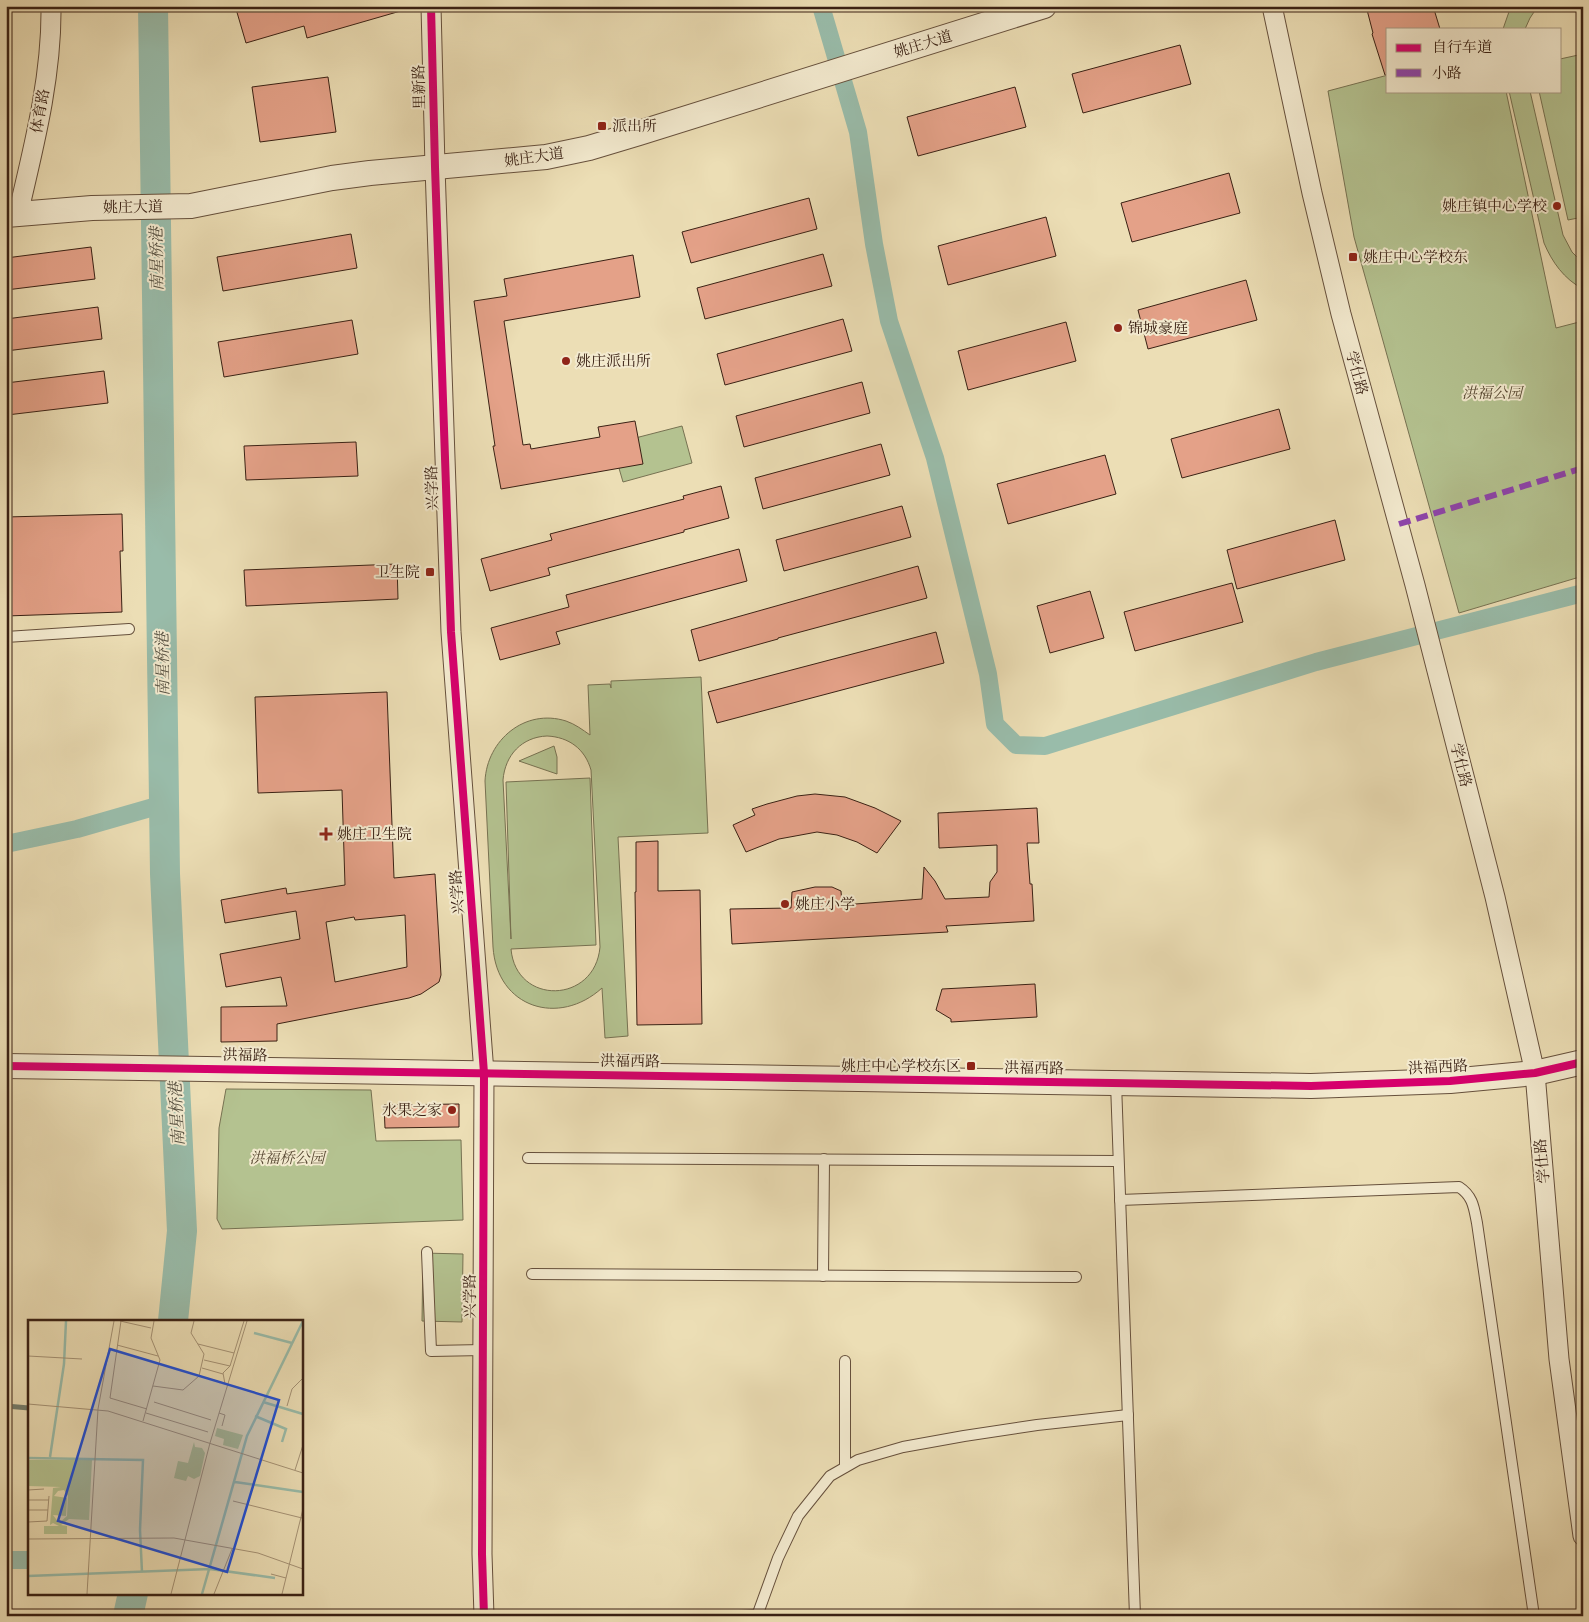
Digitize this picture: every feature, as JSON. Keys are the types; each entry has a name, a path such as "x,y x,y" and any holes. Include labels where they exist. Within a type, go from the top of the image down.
{"street":[{"name":"里新路","path":"431,6 435,168"},
{"name":"姚庄大道","path":"12,214 92,208 191,206 332,178 546,157 633,135 1044,6"},
{"name":"学仕路","path":"1272,6 1312,193 1341,314 1415,585 1495,897 1535,1073 1559,1360 1583,1536"},
{"name":"体育路","path":"12,214 29,168 42,101 51,15"},
{"name":"兴学路","path":"435,168 451,632 484,1073 482,1554 484,1616"},
{"name":"洪福西路","path":"484,1073 1311,1086 1450,1081 1535,1073 1583,1062"},
{"name":"洪福路","path":"6,1066 484,1073"}],"lane":[{"path":"6,637 129,629"},
{"path":"1116,1083 1135,1616"},
{"path":"528,1158 1118,1161"},
{"path":"823,1276 824,1160"},
{"path":"1120,1200 1459,1187 1467,1192 1473,1201 1477,1223 1534,1616"},
{"path":"427,1252 430,1351 483,1350"},
{"path":"532,1274 1076,1278"},
{"path":"845,1361 845,1468"},
{"path":"739,1616 757,1615 778,1558 798,1516 830,1476 858,1460 903,1446 1036,1425 1128,1415"}],"green space":[{"path":"1511,6 1538,6 1525,28 1503,28"},
{"path":"1583,54 1583,217 1568,220 1539,92 1562,92 1562,59"},
{"name":"洪福公园","path":"1386,76 1386,92 1506,92 1556,328 1583,321 1583,576 1459,613 1354,237 1328,91"},
{"path":"1509,92 1530,92 1563,235 1572,252 1583,263 1583,289 1559,269 1544,243"},
{"path":"682,426 692,463 623,482 612,444"},
{"path":"701,677 708,833 618,837 628,1036 605,1038 602,988 585,1000 567,1007 550,1008 533,1005 518,997 506,985 497,968 493,947 485,781 487,766 493,752 511,731 523,723 536,719 551,718 569,722 590,735 588,685 610,684 611,688 611,681","holes":["538,737 555,737 569,742 580,750 591,770 600,947 595,966 585,979 571,988 556,991 540,988 526,981 516,968 511,949 596,945 590,778 506,782 511,939 503,780 507,763 516,749"]},
{"path":"554,746 557,757 557,774 519,761"},
{"name":"洪福桥公园","path":"226,1089 371,1090 376,1141 461,1140 463,1220 222,1229 217,1219 219,1128"},
{"path":"423,1253 463,1254 462,1322 422,1321"}],"building":[{"path":"247,6 404,6 404,10 307,38 304,26 246,43 236,9"},
{"path":"1366,6 1433,6 1440,28 1386,28 1385,75"},
{"path":"1180,45 1191,84 1083,113 1072,74"},
{"path":"328,77 336,132 260,142 252,87"},
{"path":"1015,87 1026,127 918,156 907,117"},
{"path":"1229,173 1240,213 1132,242 1121,203"},
{"path":"809,198 817,229 691,263 682,232"},
{"path":"1046,217 1056,256 948,285 938,246"},
{"path":"351,234 357,268 223,291 217,257"},
{"path":"91,247 95,279 6,290 6,258"},
{"path":"823,254 832,286 705,319 697,288"},
{"path":"633,255 640,297 504,321 523,445 530,444 531,449 600,437 598,427 635,421 643,464 501,489 493,446 495,446 474,301 507,296 504,279"},
{"path":"1246,280 1257,320 1148,349 1138,310"},
{"path":"98,307 102,339 6,351 6,319"},
{"path":"843,319 852,351 725,385 717,354"},
{"path":"352,320 358,354 224,377 218,342"},
{"path":"1066,322 1076,361 968,390 958,351"},
{"path":"104,371 108,403 7,415 6,383"},
{"path":"862,382 870,413 744,447 736,416"},
{"path":"1279,409 1290,449 1182,478 1171,439"},
{"path":"356,442 358,476 246,480 244,446"},
{"path":"881,444 890,475 763,509 755,478"},
{"path":"1105,455 1116,494 1008,524 997,484"},
{"path":"721,486 729,518 684,530 684,532 548,568 550,575 490,591 481,559 552,540 550,534 684,499 683,496"},
{"path":"902,506 911,537 784,571 776,540"},
{"path":"122,514 123,551 120,551 122,612 6,616 6,517"},
{"path":"1335,520 1345,560 1237,589 1227,550"},
{"path":"739,549 747,581 556,632 560,644 500,660 491,628 569,607 566,595"},
{"path":"397,564 398,599 246,606 244,570"},
{"path":"918,566 927,598 699,661 691,630"},
{"path":"1232,583 1243,622 1135,651 1124,612"},
{"path":"1090,591 1104,638 1050,653 1037,606"},
{"path":"936,632 944,663 717,723 708,692"},
{"path":"387,692 394,878 435,874 441,975 439,982 421,994 409,998 277,1024 277,1041 221,1042 221,1007 287,1006 281,977 226,987 220,954 300,939 296,911 225,923 221,900 286,888 287,894 345,885 342,790 258,793 255,697","holes":["405,915 407,967 335,982 326,922 354,917 355,920"]},
{"path":"815,794 845,797 875,808 901,821 877,853 857,842 837,835 817,832 779,839 746,852 733,825 755,815 752,809 797,796"},
{"path":"1037,808 1039,843 1027,843 1034,921 946,926 948,932 732,944 730,909 791,908 792,892 815,887 832,887 841,891 842,905 922,899 924,867 935,881 945,899 989,897 990,882 997,872 997,845 939,848 938,813"},
{"path":"658,841 658,891 700,890 702,1024 637,1025 636,842"},
{"path":"1035,984 1037,1017 951,1022 951,1019 936,1010 942,989"},
{"path":"459,1104 459,1127 385,1128 384,1105"}],"waterway":[{"name":"南星桥港","path":"153,6 165,874 182,1231 173,1320"},
{"path":"821,6 858,132 874,244 889,321 935,458 988,674 995,724 1016,745 1045,746 1316,662 1583,593"},
{"path":"6,844 77,829 164,804"},
{"path":"6,1406 28,1408"},
{"path":"6,1560 28,1560"},
{"name":"南星桥港","path":"128,1616 133,1594"}],"marked path":[{"path":"1399,524 1583,468"}],"cycle path":[{"path":"431,6 451,632 484,1073 482,1554 484,1616"},
{"path":"6,1066 1311,1086 1450,1081 1535,1073 1583,1062"}],"place":[{"name":"派出所","path":"602,126"},
{"name":"姚庄镇中心学校","path":"1557,206"},
{"name":"姚庄中心学校东","path":"1353,257"},
{"name":"锦城豪庭","path":"1118,328"},
{"name":"姚庄派出所","path":"566,361"},
{"name":"卫生院","path":"430,572"},
{"name":"姚庄卫生院","path":"326,834"},
{"name":"姚庄小学","path":"785,904"},
{"name":"姚庄中心学校东区","path":"971,1066"},
{"name":"水果之家","path":"452,1110"}]}
